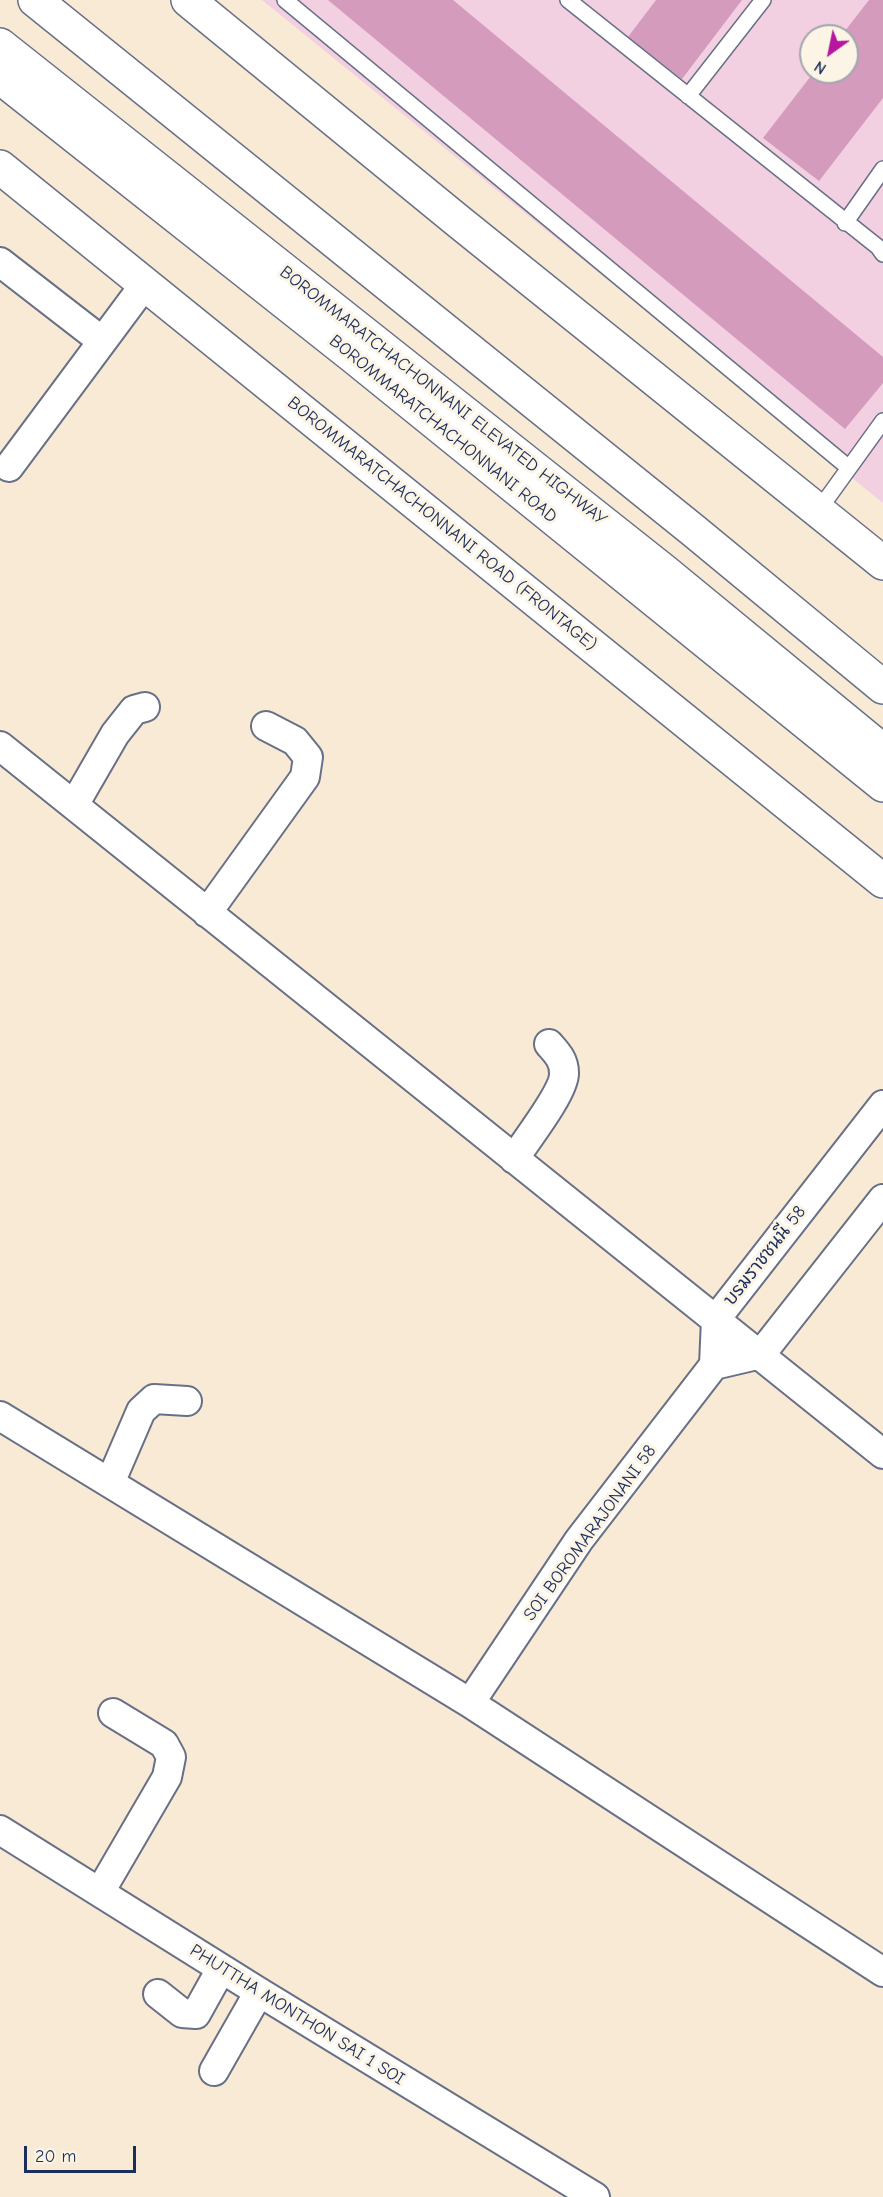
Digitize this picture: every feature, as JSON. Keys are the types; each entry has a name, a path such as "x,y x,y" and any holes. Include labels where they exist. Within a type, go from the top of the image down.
{"main road":[{"path":"35,0 694,531 883,687"},
{"path":"67,0 883,661"},
{"path":"188,0 883,563"},
{"name":"BOROMMARATCHACHONNANI ELEVATED HIGHWAY","path":"0,45 664,572 883,751"},
{"name":"BOROMMARATCHACHONNANI ROAD","path":"0,77 354,357 883,784"},
{"name":"BOROMMARATCHACHONNANI ROAD (FRONTAGE)","path":"0,166 883,881"},
{"path":"694,531 883,661"},
{"path":"664,572 883,784"}],"street":[{"path":"0,262 102,341"},
{"path":"9,467 145,284"},
{"path":"74,805 115,734 134,710 145,707"},
{"path":"207,913 305,777 308,757 295,741 266,726"},
{"path":"0,746 883,1454"},
{"path":"514,1159 551,1105 565,1075 561,1056 549,1044"},
{"name":"บรมราชชนนี 58","path":"714,1365 716,1318 883,1105"},
{"path":"714,1365 761,1354 883,1199"},
{"name":"SOI BOROMARAJONANI 58","path":"470,1703 579,1540 714,1365"},
{"path":"110,1483 141,1411 154,1399 187,1401"},
{"path":"0,1416 470,1703 883,1972"},
{"path":"100,1892 167,1777 171,1757 164,1744 113,1713"},
{"name":"PHUTTHA MONTHON SAI 1 SOI","path":"0,1830 221,1969 595,2197"},
{"path":"158,1994 182,2013 196,2014 221,1969"},
{"path":"214,2071 259,1992"}],"lane":[{"path":"285,0 849,468"},
{"path":"568,0 878,247 883,254"},
{"path":"688,96 764,0"},
{"path":"845,223 883,169"},
{"path":"818,511 883,421"}],"shaded area":[{"path":"262,0 883,0 883,503"}],"building":[{"path":"328,0 453,0 883,357 883,383 845,429"},
{"path":"656,0 742,0 682,79 628,37"},
{"path":"869,0 883,0 883,98 819,181 763,138 805,84 859,84 859,24 850,24"}]}
